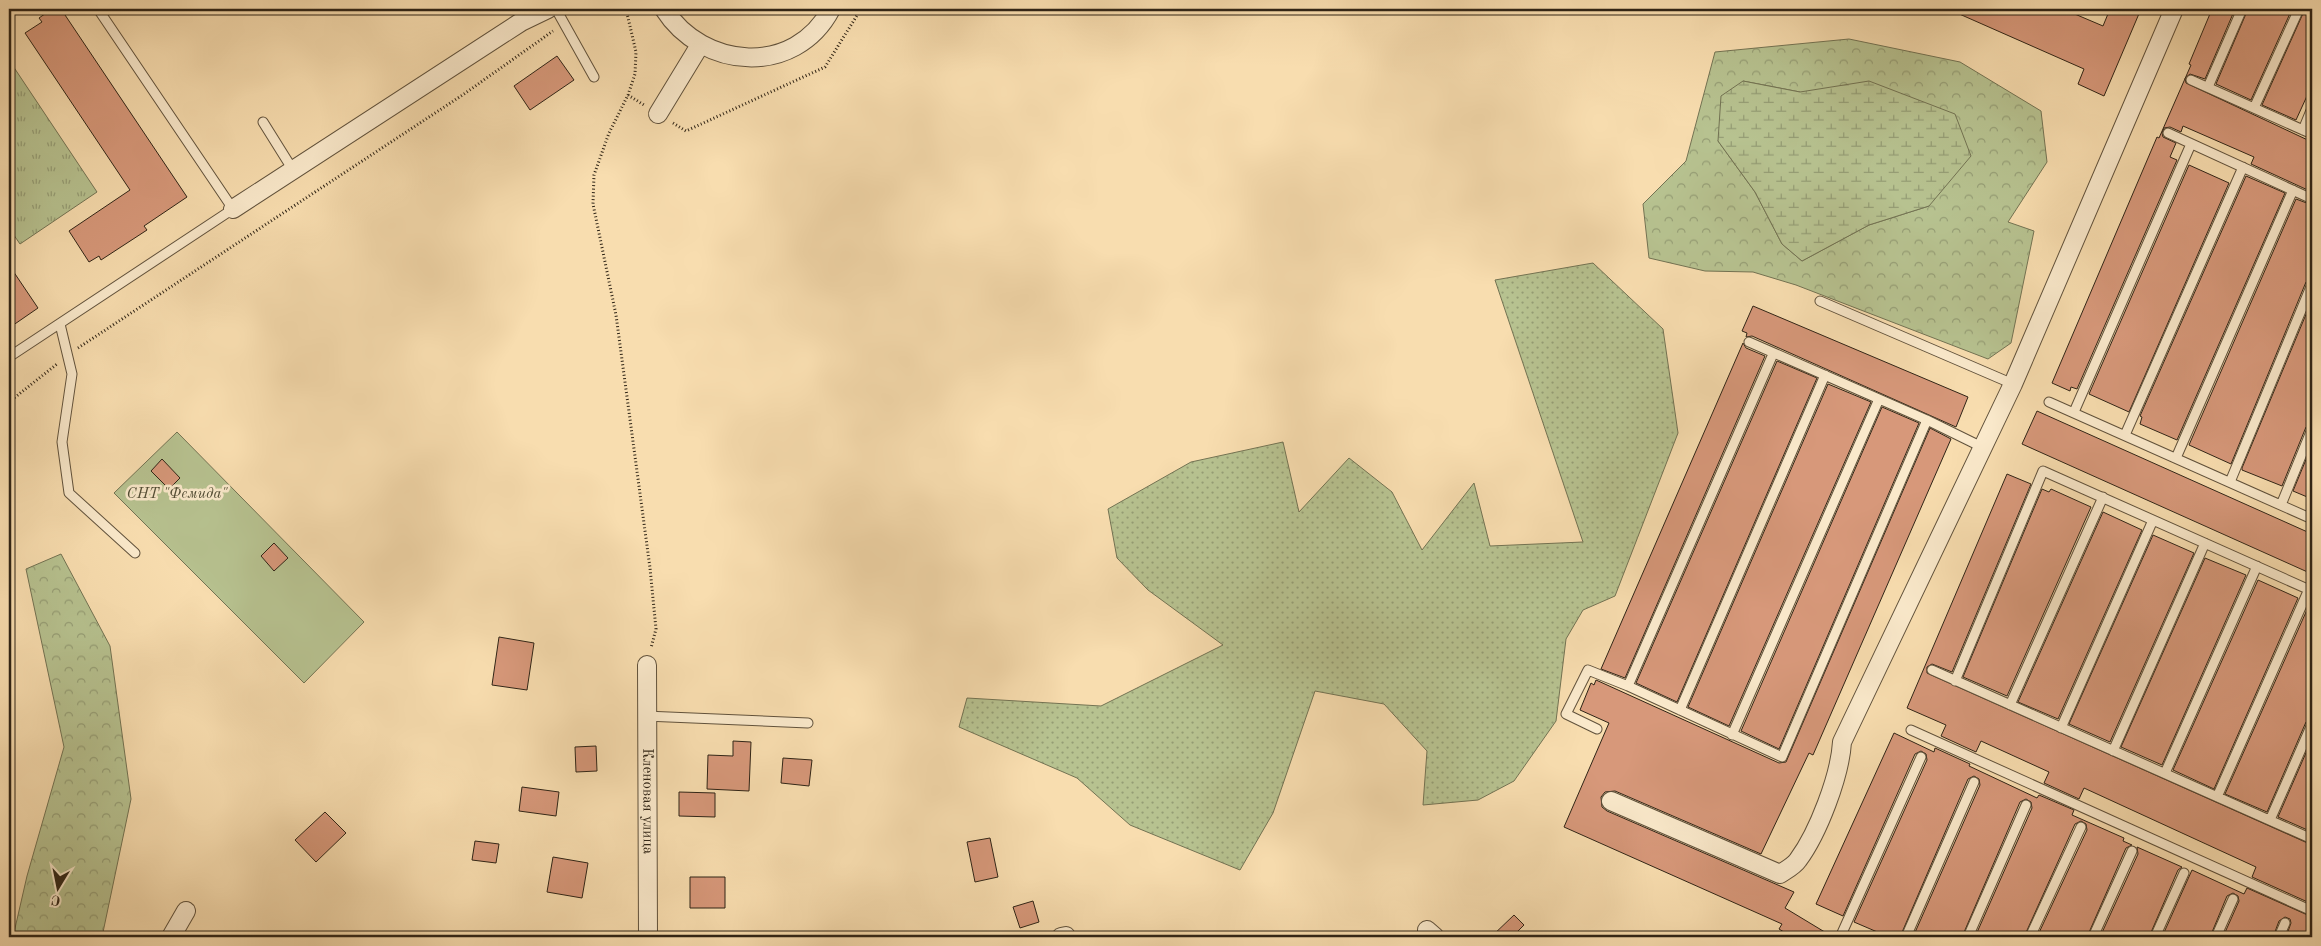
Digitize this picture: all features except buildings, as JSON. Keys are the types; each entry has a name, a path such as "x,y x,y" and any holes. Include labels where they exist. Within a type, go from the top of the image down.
{"street":[{"path":"233,209 521,22 548,9"},
{"path":"664,9 674,24 700,45 734,57 752,58 770,55 802,41 816,29 831,9"},
{"path":"1611,801 1780,874 1798,861 1814,831 1833,787 1841,764 1842,742 2013,384 2174,9"},
{"path":"658,114 700,45"},
{"name":"Кленовая улица","path":"647,665 645,716 648,937"},
{"path":"171,937 186,911"}],"lane":[{"path":"9,357 233,209 98,9"},
{"path":"556,9 594,77"},
{"path":"2208,87 2242,9"},
{"path":"2254,108 2298,9"},
{"path":"2190,80 2312,134"},
{"path":"2303,130 2312,108"},
{"path":"263,122 293,170"},
{"path":"2168,133 2312,199"},
{"path":"2074,412 2192,144"},
{"path":"2125,435 2243,167"},
{"path":"2176,458 2294,190"},
{"path":"2230,482 2312,284"},
{"path":"1820,301 2013,384"},
{"path":"60,324 72,374 62,442 69,493 135,553"},
{"path":"1749,342 1927,420 1982,447"},
{"path":"1628,686 1773,354"},
{"path":"1680,710 1825,375"},
{"path":"1732,735 1880,399"},
{"path":"2048,402 2312,519"},
{"path":"1597,729 1566,714 1588,670 1628,686 1782,757 1927,420"},
{"path":"2280,504 2312,429"},
{"path":"1956,681 2043,471 2310,590 2217,796"},
{"path":"2010,705 2102,497"},
{"path":"2061,728 2154,520"},
{"path":"2113,750 2205,543"},
{"path":"2165,773 2257,566"},
{"path":"1932,670 2312,839"},
{"path":"645,716 808,723"},
{"path":"2270,820 2312,724"},
{"path":"1911,730 2312,911"},
{"path":"1848,937 1842,934 1922,757"},
{"path":"1906,937 1974,782"},
{"path":"1968,937 2026,806"},
{"path":"2030,937 2081,827"},
{"path":"2093,937 2132,850"},
{"path":"2155,937 2184,874"},
{"path":"2216,937 2233,899"},
{"path":"2279,937 2285,923"}],"path":[{"path":"626,9 636,52 635,74 628,95 609,133 594,175 593,204 616,314 650,568 656,630 647,665"},
{"path":"628,95 686,131 825,67 861,9"},
{"path":"9,402 81,346 464,94 564,24"}],"green space":[{"path":"1849,39 1960,62 2041,111 2047,162 2008,222 2034,231 2011,343 1988,359 1796,285 1753,272 1705,271 1649,258 1643,204 1686,161 1715,52","holes":["1743,81 1800,92 1929,206 1869,225 1802,261 1782,244 1755,192 1718,141"]},
{"path":"9,60 97,192 20,244 9,228"},
{"path":"1743,81 1800,92 1869,81 1955,114 1971,156 1929,206 1869,225 1802,261 1782,244 1755,192 1718,141 1721,96"},
{"path":"1593,263 1663,329 1678,433 1615,596 1583,610 1566,639 1556,721 1514,781 1478,800 1423,805 1427,751 1384,704 1315,691 1273,813 1240,870 1130,825 1077,778 959,727 967,698 1101,706 1223,645 1148,590 1117,558 1108,509 1191,462 1283,442 1299,512 1349,458 1392,492 1422,550 1474,483 1490,546 1583,542 1495,280"},
{"name":"СНТ \"Фемида\"","path":"177,432 364,622 304,683 114,493"},
{"path":"61,554 110,646 131,799 102,937 13,937 27,876 64,747 26,569"}]}
